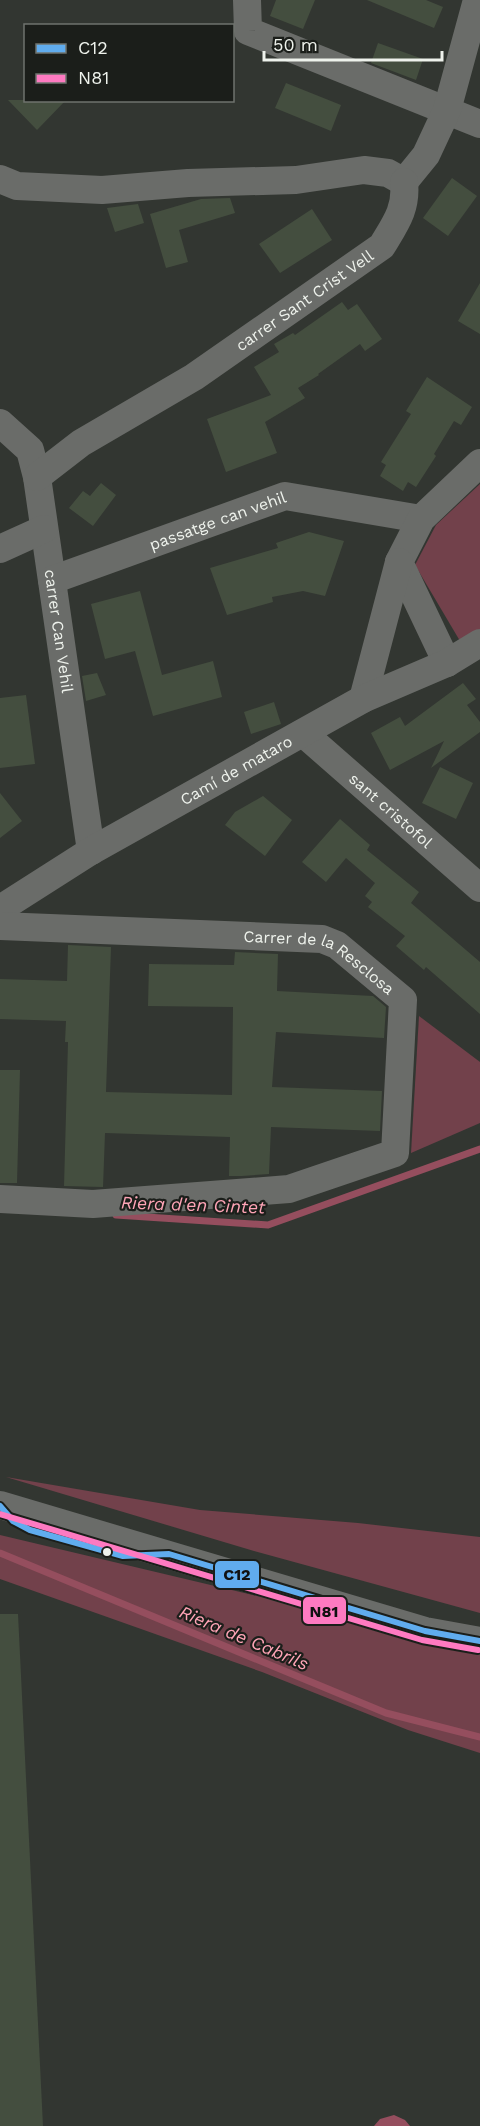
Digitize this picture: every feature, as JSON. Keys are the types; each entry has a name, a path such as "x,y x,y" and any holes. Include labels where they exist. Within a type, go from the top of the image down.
{"street":[{"path":"247,0 248,31 480,124"},
{"path":"0,179 17,186 102,190 188,183 296,180 364,170 388,173 404,182 426,155 447,110 477,0"},
{"name":"carrer Sant Crist Vell","path":"37,477 81,443 194,377 382,246 397,221 406,199 404,182"},
{"name":"carrer Can Vehil","path":"0,423 30,450 37,477 91,851"},
{"path":"363,699 399,562 421,519 480,463"},
{"name":"passatge can vehil","path":"52,580 285,496 421,519"},
{"path":"0,549 44,529"},
{"path":"399,562 447,663"},
{"name":"Camí de mataro","path":"0,909 91,851 363,699 447,663 480,643"},
{"name":"sant cristofol","path":"303,733 480,888"},
{"name":"Carrer de la Resclosa","path":"0,926 322,939 337,945 403,1000 395,1153 289,1189 93,1204 0,1198"},
{"path":"0,1505 425,1631 480,1641"}],"shaded area":[{"path":"480,484 480,629 460,641 415,565 436,525"},
{"path":"419,1016 480,1062 480,1123 411,1153"},
{"path":"6,1477 200,1510 358,1523 480,1537 480,1613 254,1551"},
{"path":"0,1535 308,1608 480,1655 480,1753 408,1730 262,1672 0,1579"},
{"path":"394,2115 405,2120 410,2126 374,2126 380,2119"}],"building":[{"path":"276,0 315,0 303,29 270,16"},
{"path":"367,0 426,0 443,7 434,28"},
{"path":"378,43 423,59 416,80 371,63"},
{"path":"286,83 341,105 331,131 275,108"},
{"path":"8,100 64,102 37,130"},
{"path":"452,178 477,196 448,236 423,218"},
{"path":"230,198 235,213 179,230 188,262 166,268 150,214 201,199"},
{"path":"138,204 144,223 115,232 107,208"},
{"path":"312,209 332,240 280,273 259,244"},
{"path":"480,283 480,334 458,321"},
{"path":"342,302 348,310 357,304 382,339 365,351 360,344 298,388 305,398 265,422 277,453 226,472 207,419 271,395 254,367 279,352 274,344 293,333 295,335"},
{"path":"427,377 472,407 461,425 454,421 434,454 436,456 416,487 408,482 403,491 380,476 386,465 381,462 411,414 406,411"},
{"path":"101,483 116,495 93,526 69,508 83,491 90,496"},
{"path":"309,532 344,541 325,596 303,591 272,597 273,602 227,615 210,568 278,548 276,543"},
{"path":"140,591 162,675 213,661 222,697 153,716 135,651 105,659 91,604"},
{"path":"97,673 106,695 86,701 82,676"},
{"path":"463,683 476,699 467,705 480,722 480,732 431,768 444,741 390,770 371,733 400,717 405,726"},
{"path":"26,695 35,764 0,768 0,698"},
{"path":"274,702 281,724 251,734 244,712"},
{"path":"440,767 473,783 456,819 422,803"},
{"path":"0,793 22,821 0,838"},
{"path":"263,796 292,820 265,856 225,825 235,812"},
{"path":"340,819 370,845 367,850 419,892 411,903 480,962 480,1014 426,967 424,970 396,946 405,936 368,907 372,902 365,896 375,883 346,858 326,882 302,862"},
{"path":"68,945 111,947 106,1092 232,1095 233,1007 148,1006 149,964 234,965 235,952 278,954 277,991 373,996 386,1007 384,1038 276,1032 272,1087 382,1091 380,1131 271,1127 269,1174 242,1176 229,1176 230,1137 105,1133 103,1187 64,1186 68,1042 65,1042 66,1021 0,1019 0,979 67,981"},
{"path":"0,1070 20,1070 17,1183 0,1183"},
{"path":"0,1614 18,1614 43,2126 0,2126"}],"waterway":[{"name":"Riera d'en Cintet","path":"116,1215 268,1225 480,1149"},
{"name":"Riera de Cabrils","path":"0,1553 386,1713 480,1737"}],"transit line":[{"name":"C12","path":"0,1506 13,1521 30,1530 123,1556 169,1554 425,1631 480,1641"},
{"name":"N81","path":"0,1514 422,1640 478,1650"}]}
